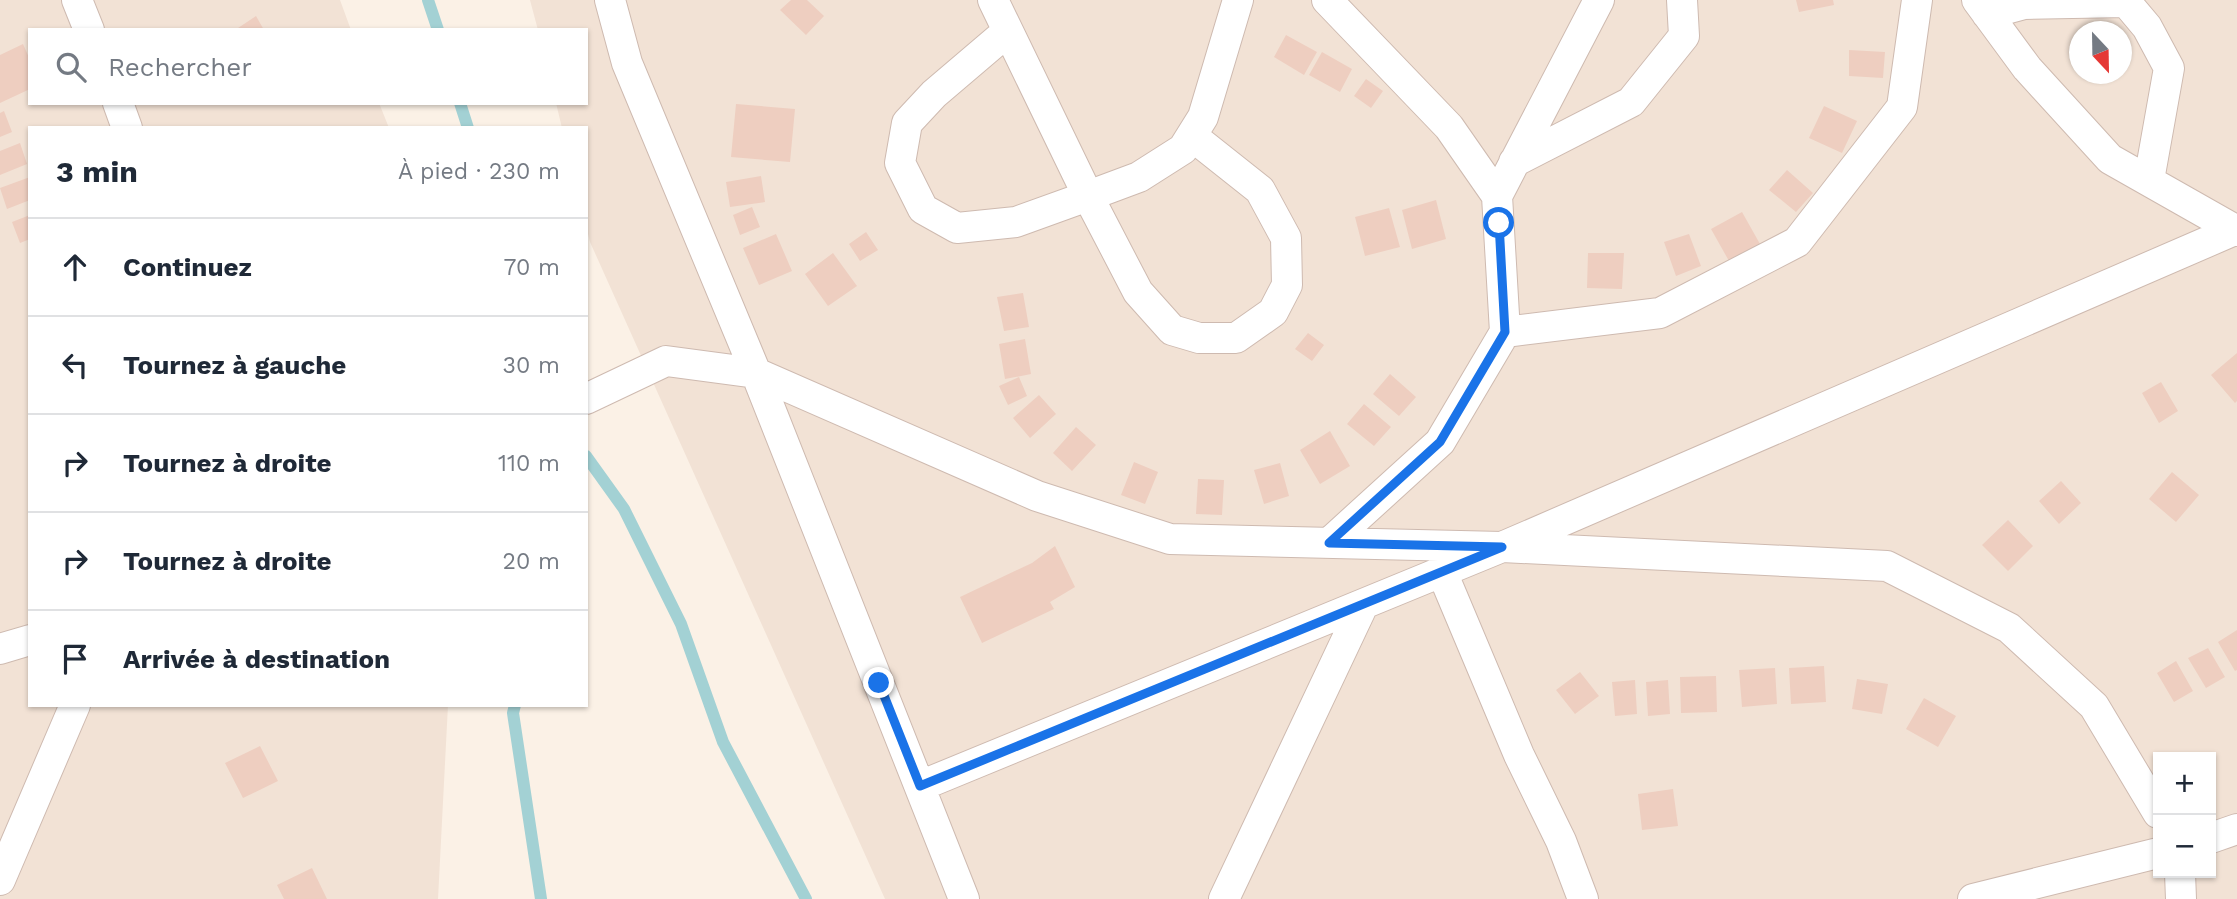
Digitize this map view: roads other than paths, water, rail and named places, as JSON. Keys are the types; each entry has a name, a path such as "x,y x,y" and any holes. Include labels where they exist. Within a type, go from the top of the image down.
{"street":[{"path":"78,0 88,28"},
{"path":"610,0 627,63 756,373 964,899"},
{"path":"993,0 1138,292 1172,330 1199,338 1236,338 1273,312 1287,285 1286,238 1259,190 1192,136"},
{"path":"1008,31 934,94 907,123 900,163 923,209 957,228 1016,222 1139,177 1183,149 1203,117 1238,0"},
{"path":"1327,0 1450,127 1497,196"},
{"path":"1514,162 1632,102 1684,36 1682,0"},
{"path":"1505,332 1660,313 1797,242 1902,107 1917,0"},
{"path":"1329,543 1440,442 1505,332 1497,196 1589,1"},
{"path":"1982,7 2126,2 2147,27 2168,68 2149,180"},
{"path":"1982,7 2027,68 2110,159 2237,230"},
{"path":"119,105 126,126"},
{"path":"920,786 1502,547 2237,230"},
{"path":"588,398 666,361 756,373 1037,496 1170,539 1502,547 1887,566 2009,628 2094,706 2153,805"},
{"path":"1442,572 1518,755 1561,841 1583,899"},
{"path":"1224,899 1363,605"},
{"path":"0,649 28,641"},
{"path":"0,880 74,707"},
{"path":"0,826 56,748"},
{"path":"2216,836 2237,829"},
{"path":"1973,899 2153,854"},
{"path":"2180,878 2181,899"}],"waterway":[{"path":"428,0 437,28"},
{"path":"461,105 467,126"},
{"path":"588,459 624,509 681,624 723,742 806,899"},
{"path":"514,707 513,713 541,899"}]}
